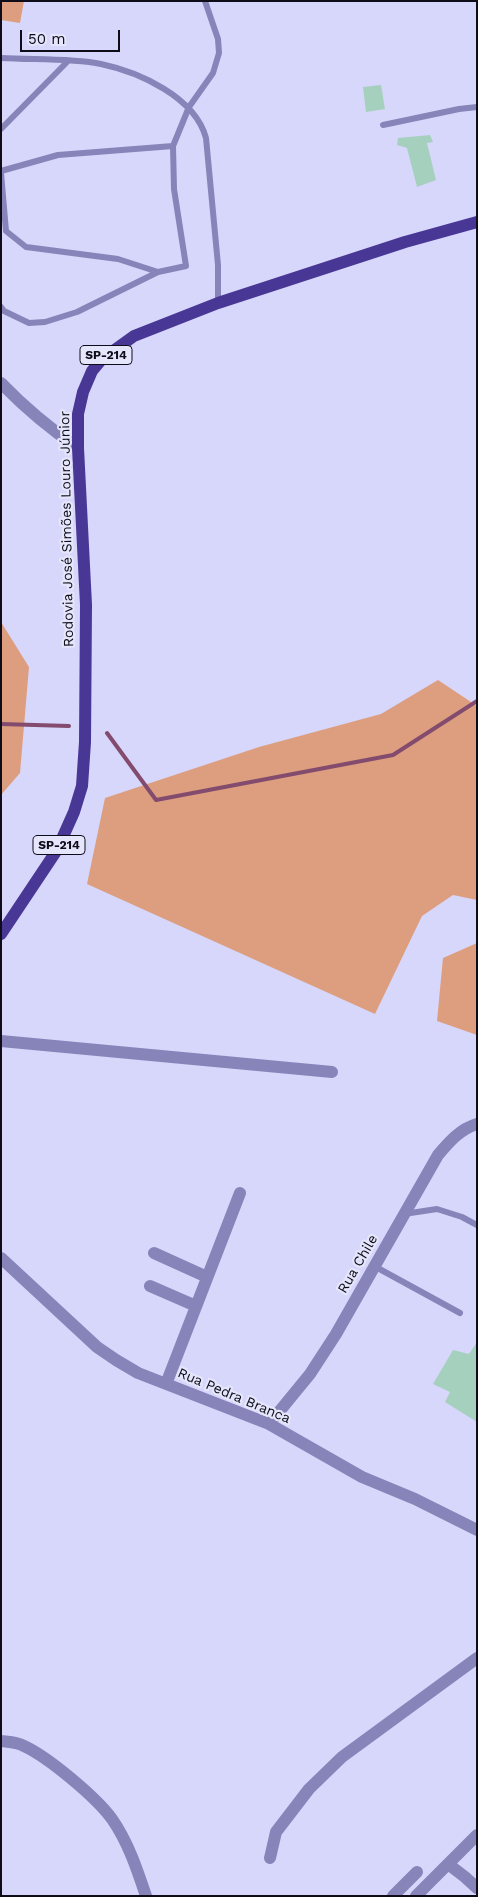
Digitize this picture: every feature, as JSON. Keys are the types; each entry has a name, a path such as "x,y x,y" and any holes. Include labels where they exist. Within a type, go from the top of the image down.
{"main road":[{"name":"Rodovia José Simões Louro Júnior","path":"1,934 57,850 74,812 82,786 85,742 86,605 78,414 83,392 92,371 114,348 134,336 218,303 404,242 477,222"}],"street":[{"path":"1,383 27,410 48,428 78,448"},
{"path":"1,1041 332,1072"},
{"name":"Rua Chile","path":"269,1424 310,1374 336,1334 438,1155 450,1140 468,1127 477,1124"},
{"path":"166,1384 240,1193"},
{"path":"154,1253 207,1277"},
{"name":"Rua Pedra Branca","path":"1,1258 97,1347 138,1372 269,1424 362,1477 414,1499 477,1530"},
{"path":"150,1286 196,1306"},
{"path":"270,1858 276,1832 308,1789 335,1763 477,1658"},
{"path":"1,1741 21,1744 37,1752 100,1805 112,1818 129,1848 146,1896"},
{"path":"416,1896 477,1835"},
{"path":"448,1864 465,1876 477,1888"},
{"path":"393,1896 417,1872"}],"lane":[{"path":"1,307 4,311 30,322 45,322 76,312 158,272 186,266 174,189 173,146 189,108 213,73 219,54 218,39 205,1"},
{"path":"1,58 100,64 132,74 162,88 189,108 198,119 206,138 218,266 218,303"},
{"path":"1,129 68,61"},
{"path":"382,125 477,107"},
{"path":"158,272 118,259 26,247 6,231 1,172 58,155 173,146"},
{"path":"404,1214 437,1209 462,1217 477,1225"},
{"path":"374,1266 460,1313"}],"shaded area":[{"path":"1,1 24,1 20,23 1,20"},
{"path":"1,622 29,667 20,773 1,795"},
{"path":"438,680 477,706 477,900 453,895 422,916 375,1014 87,884 105,798 259,747 381,714"},
{"path":"477,943 477,1035 437,1021 443,958"}],"building":[{"path":"381,85 385,109 366,112 363,87"},
{"path":"430,135 433,142 427,143 436,180 417,187 407,148 397,145 398,138"},
{"path":"477,1342 477,1422 445,1402 450,1392 433,1384 453,1350 469,1354"}],"waterway":[{"path":"107,733 156,800 393,755 477,701"},
{"path":"1,724 69,726"}]}
